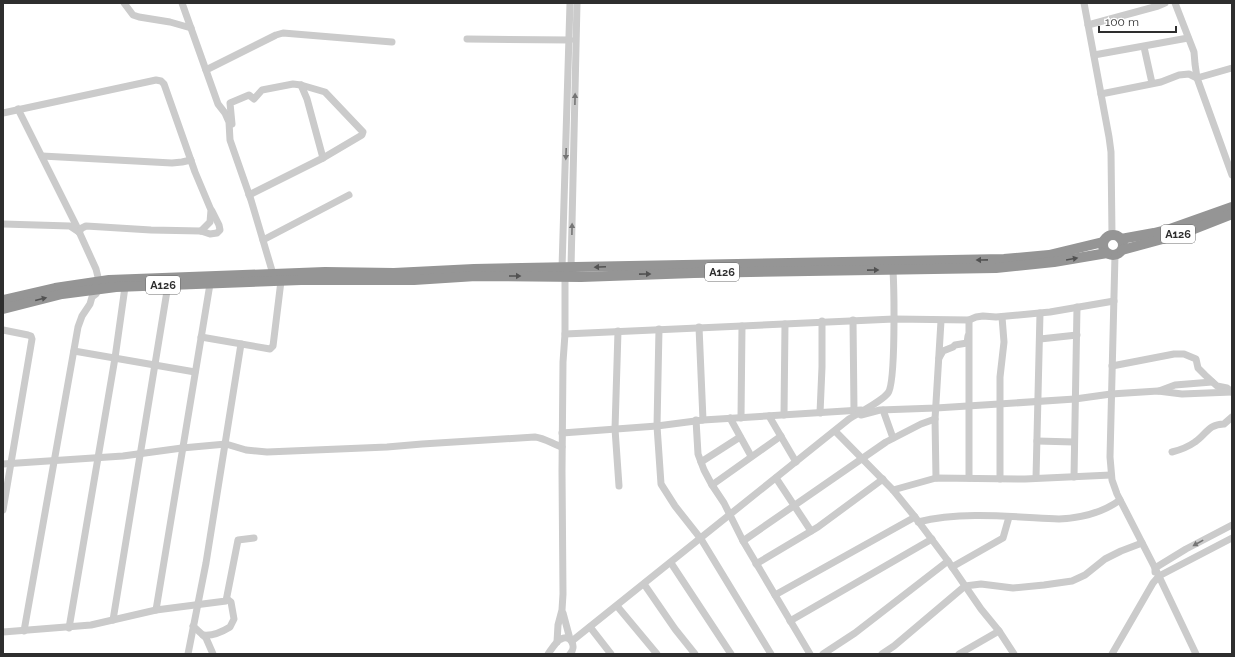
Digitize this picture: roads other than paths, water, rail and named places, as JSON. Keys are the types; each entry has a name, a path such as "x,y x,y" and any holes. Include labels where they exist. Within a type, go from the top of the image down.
{"highway":[{"name":"A126","path":"566,271 1004,259 1049,255 1103,242 1106,237 1160,232 1232,207"},
{"name":"A126","path":"3,309 99,285 132,279 336,277 474,269 694,273 893,270 1016,266 1115,253 1181,234 1232,214"},
{"path":"1103,242 1103,248 1115,253 1124,244 1117,237"},
{"name":"A126","path":"3,300 55,288 99,285 125,287 210,284 277,278"}],"street":[{"path":"124,3 133,14 139,18 170,22 191,28"},
{"path":"182,3 218,104 225,113 229,122 230,140 277,278 273,346 270,349 201,338"},
{"path":"558,654 556,644 558,625 562,610 562,433 570,3"},
{"path":"566,271 577,3"},
{"path":"1084,3 1111,152 1117,237"},
{"path":"1088,25 1165,3"},
{"path":"1175,3 1183,20 1194,52 1198,78 1232,175"},
{"path":"206,70 276,35 283,33 392,42"},
{"path":"1094,55 1188,38"},
{"path":"467,39 570,40"},
{"path":"1144,47 1152,83"},
{"path":"1101,94 1161,82 1179,75 1189,74 1198,78 1232,68"},
{"path":"3,113 156,80 161,81 164,84 191,160 220,230 217,233 210,234 201,231 86,226 79,232"},
{"path":"230,140 232,131 230,103 249,95 254,99 262,90 293,84 325,92 363,130 362,135 323,158 249,195"},
{"path":"301,85 307,99 323,158"},
{"path":"18,110 79,232 96,269 99,285 96,294 92,297 90,304 82,316 78,328 24,631"},
{"path":"42,156 172,163 191,160"},
{"path":"263,240 349,195"},
{"path":"201,231 210,222 211,210"},
{"path":"3,224 70,226 79,232"},
{"path":"1115,253 1111,394 1111,475 1120,500 1143,543 1196,654"},
{"path":"548,654 562,638 571,640 590,627 834,431 884,397 890,391 892,380 894,319 893,270"},
{"path":"156,610 210,284"},
{"path":"113,620 168,285"},
{"path":"68,628 115,358 125,287"},
{"path":"565,334 822,321 894,319 941,321 957,319 969,320 984,316 1002,317 1040,313 1114,301"},
{"path":"1074,477 1077,307"},
{"path":"1036,478 1040,313"},
{"path":"1000,479 999,404 1004,342 1002,317"},
{"path":"853,320 854,411"},
{"path":"939,359 943,351 954,348 954,345 967,343 969,320"},
{"path":"969,320 969,478"},
{"path":"820,413 822,321"},
{"path":"936,478 935,419 941,321"},
{"path":"784,415 785,324"},
{"path":"740,418 742,326"},
{"path":"698,327 700,420 696,441 698,454 712,485 724,503 743,541 810,654"},
{"path":"659,329 657,426 661,484 675,506 701,539 771,654"},
{"path":"3,330 28,335 31,336 32,339 3,510"},
{"path":"618,331 615,429 619,486"},
{"path":"1040,339 1076,335"},
{"path":"188,654 206,563 241,344"},
{"path":"74,351 195,372"},
{"path":"1112,366 1168,355 1184,354 1196,359 1198,368 1217,386 1227,388 1232,392"},
{"path":"1159,391 1176,384 1212,382"},
{"path":"850,419 883,410 1075,399 1111,394 1159,391 1182,394 1232,392"},
{"path":"562,433 657,426 700,420 863,410"},
{"path":"883,410 893,438"},
{"path":"768,416 796,462"},
{"path":"1172,452 1195,443 1206,431 1219,424 1224,424 1232,417"},
{"path":"730,418 751,456"},
{"path":"743,541 893,438 935,419"},
{"path":"834,431 893,490 932,539 1014,654"},
{"path":"712,485 781,436"},
{"path":"3,464 98,458 226,444 246,450 267,452 387,447 540,437 562,446"},
{"path":"701,462 740,437"},
{"path":"1037,442 1074,442"},
{"path":"893,490 936,478 1000,479 1111,475"},
{"path":"776,478 811,531"},
{"path":"756,564 811,531 883,479"},
{"path":"775,595 917,520 962,516 1059,519 1075,518 1111,507 1120,500"},
{"path":"823,654 855,633 950,564 1003,538 1009,517"},
{"path":"1155,568 1232,525"},
{"path":"3,632 91,625 156,610 226,601 238,540 254,538"},
{"path":"1112,654 1153,583 1159,576 1232,538"},
{"path":"790,621 932,539"},
{"path":"882,654 966,586 981,584 1013,588 1072,581 1085,575 1105,559 1120,551 1143,543"},
{"path":"671,563 731,654"},
{"path":"1153,583 1155,568"},
{"path":"644,584 695,654"},
{"path":"203,635 218,633 230,627 234,619 231,602 227,599"},
{"path":"617,606 657,654"},
{"path":"562,610 574,647 573,653"},
{"path":"194,626 203,635 213,654"},
{"path":"590,627 611,654"},
{"path":"959,654 999,631"}]}
